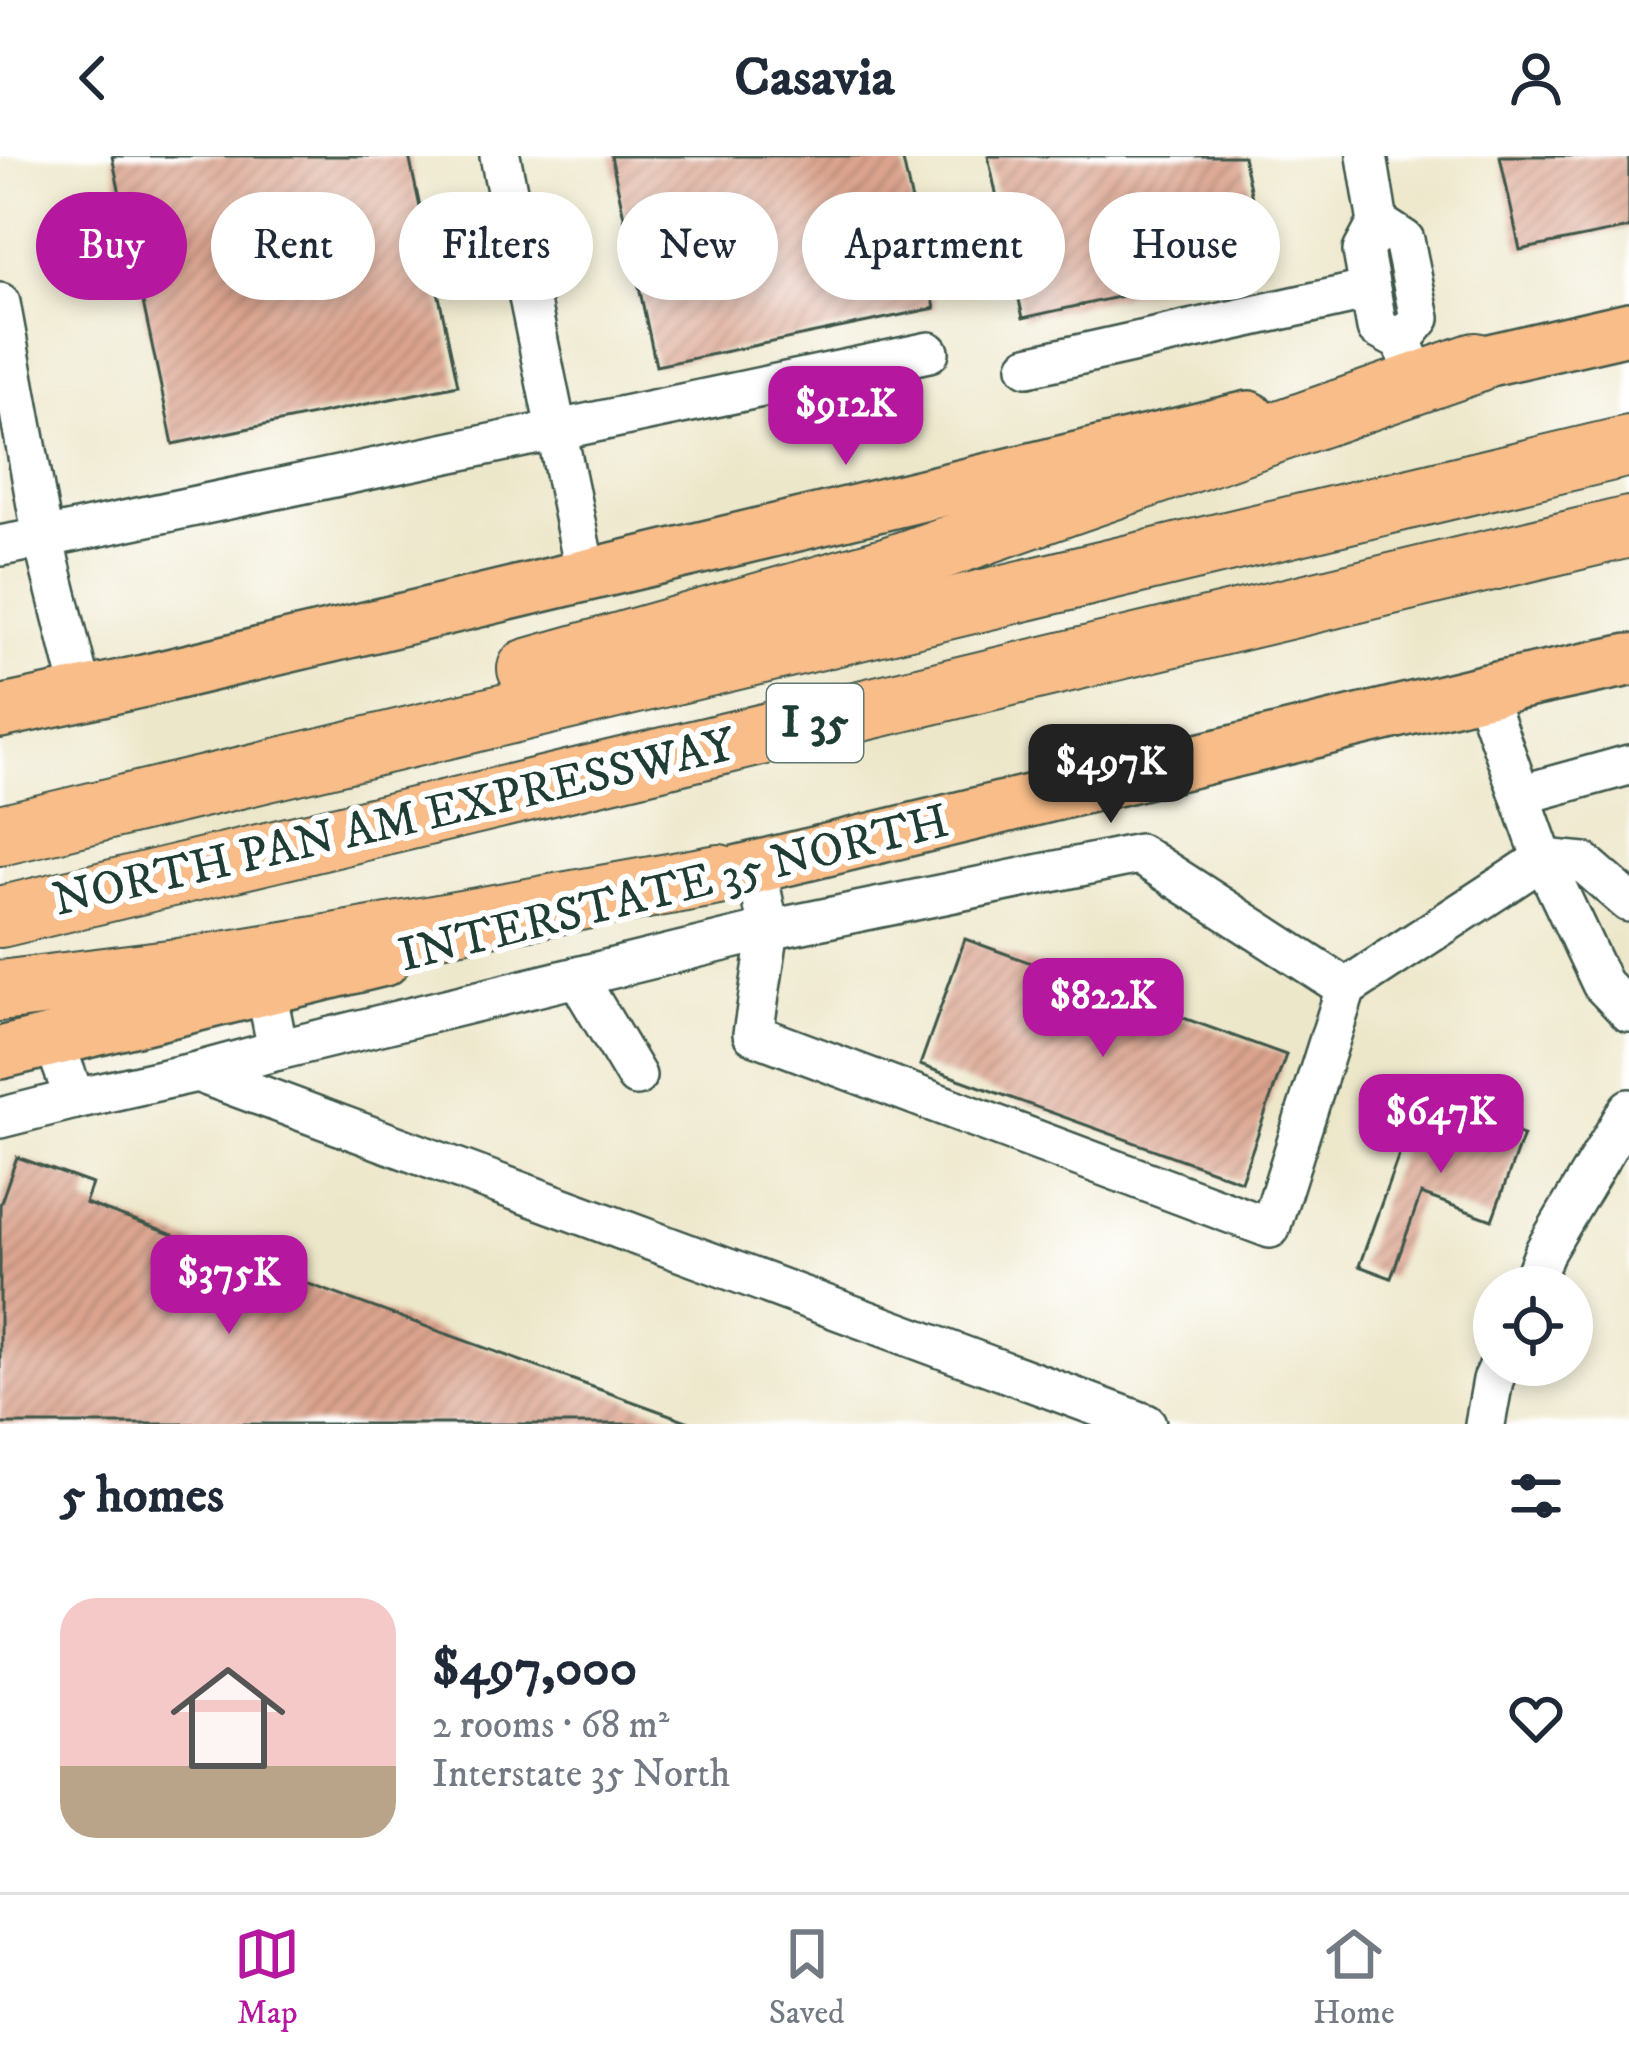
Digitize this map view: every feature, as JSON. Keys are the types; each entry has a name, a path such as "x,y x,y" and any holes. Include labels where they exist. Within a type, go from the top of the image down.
{"highway":[{"path":"0,814 892,566 1475,363"},
{"name":"NORTH PAN AM EXPRESSWAY","path":"0,835 1629,446"},
{"name":"NORTH PAN AM EXPRESSWAY","path":"0,917 1629,527"},
{"path":"0,991 321,946 738,871"}],"main road":[{"path":"0,712 586,575 1409,359 1475,363 1629,328"},
{"name":"INTERSTATE 35 NORTH","path":"0,1053 1484,691 1629,660"}],"street":[{"path":"500,156 586,575"},
{"path":"1366,156 1378,223 1363,250 1377,328 1409,359 1420,318 1404,240 1378,223"},
{"path":"1028,365 1370,290"},
{"path":"0,303 44,538 82,694"},
{"path":"0,546 929,352"},
{"path":"1484,691 1543,859 1602,983 1629,1012"},
{"path":"1520,795 1629,765"},
{"path":"0,1118 770,930 1139,854 1346,988"},
{"path":"738,871 770,930 753,1034 1270,1228 1346,988 1543,859 1584,863 1629,902"},
{"path":"577,977 636,1076"},
{"path":"266,990 278,1050"},
{"path":"53,1040 74,1099"},
{"path":"197,1072 1146,1424"},
{"path":"1539,1266 1629,1109"},
{"path":"1485,1424 1492,1386"}],"building":[{"path":"112,156 409,156 417,192 399,192 399,300 440,300 458,385 173,444 142,300 187,300 187,192 120,192"},
{"path":"611,156 902,156 910,192 802,192 802,300 933,300 935,308 656,366 642,300 778,300 778,192 619,192"},
{"path":"988,156 1243,156 1251,192 1089,192 1089,300 1104,300 1023,318 1019,300 1065,300 1065,192 996,192"},
{"path":"1500,156 1629,156 1629,228 1520,250"},
{"path":"965,939 1286,1055 1241,1181 920,1065"},
{"path":"1417,1104 1447,1114 1449,1108 1523,1135 1492,1220 1421,1194 1391,1278 1359,1266"},
{"path":"17,1157 92,1184 85,1203 695,1424 0,1424 0,1205"}]}
